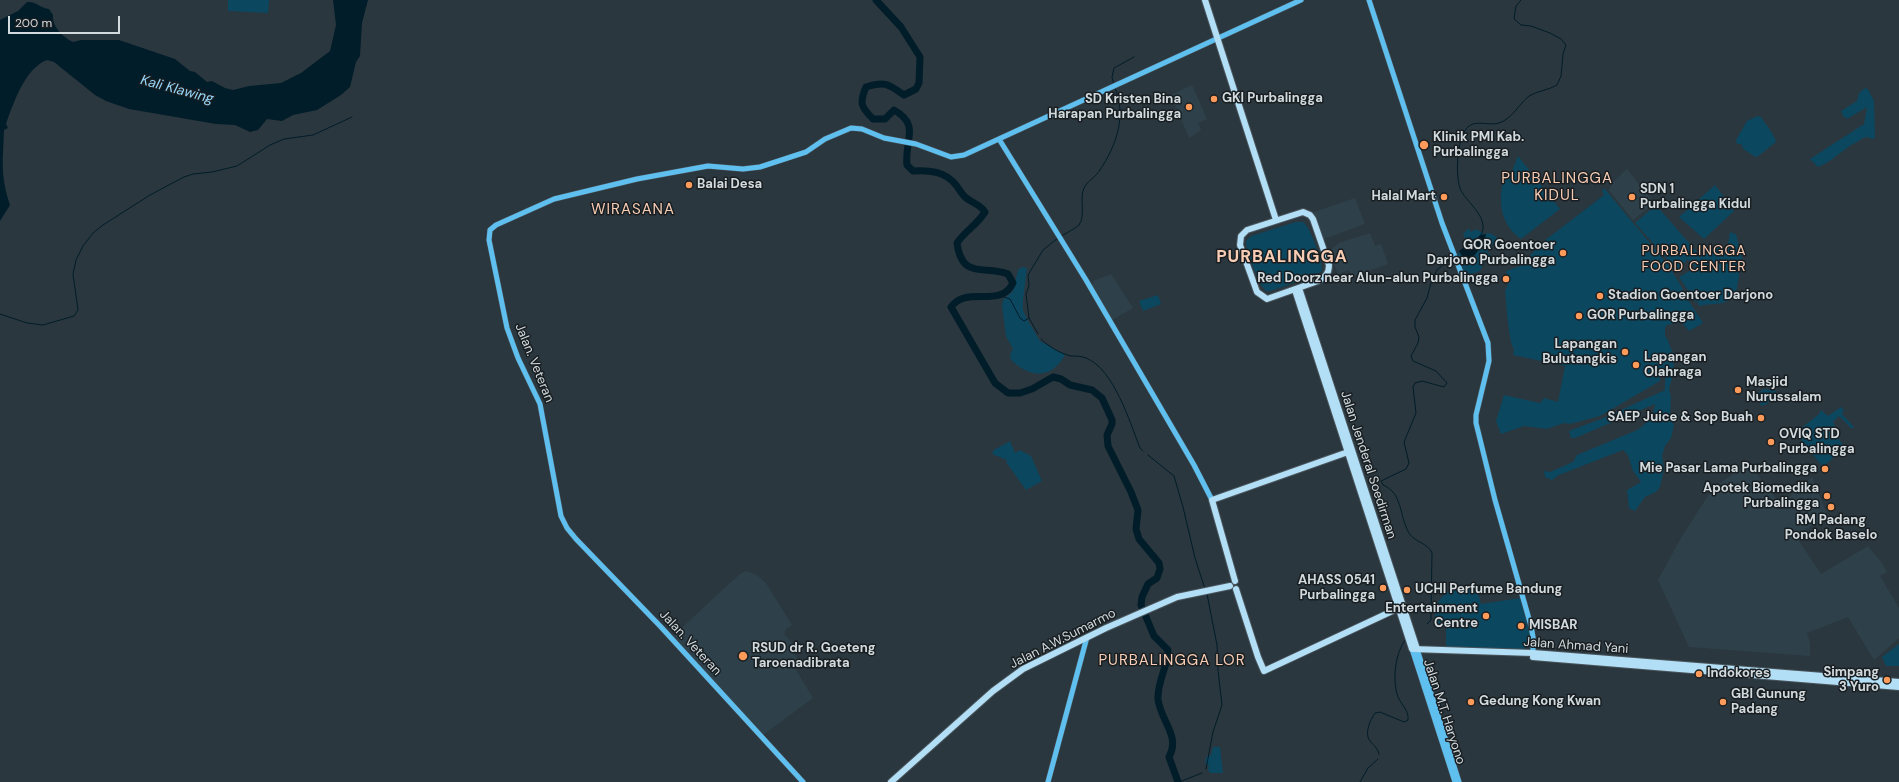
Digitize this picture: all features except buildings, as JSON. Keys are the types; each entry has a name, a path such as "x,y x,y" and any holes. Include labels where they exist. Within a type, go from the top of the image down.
{"main road":[{"path":"1205,0 1276,220"},
{"path":"1304,212 1310,215 1329,265 1329,271 1324,278 1297,289 1270,299 1261,296 1257,292 1240,245 1239,240 1244,232 1298,213 1304,212"},
{"name":"Jalan Jenderal Soedirman","path":"1297,289 1348,452 1415,649"},
{"name":"Jalan Jenderal Soedirman","path":"1297,289 1400,607"},
{"path":"1348,452 1212,500 1235,581 1238,584 1236,589 1258,657 1264,671 1400,607"},
{"path":"1235,581 1231,582 1230,586 1232,589 1236,589"},
{"name":"Jalan A.W.Sumarmo","path":"891,782 1008,679 1029,666 1177,596 1230,586"},
{"name":"Jalan Ahmad Yani","path":"1415,649 1533,655 1899,687"},
{"name":"Jalan Ahmad Yani","path":"1694,669 1899,682"}],"street":[{"path":"1212,500 1194,465 1152,392 999,140 1301,0"},
{"path":"1369,0 1435,203 1489,350 1489,361 1476,416 1476,423 1495,500 1534,637 1533,655"},
{"name":"Jalan. Veteran","path":"803,782 661,627 576,539 565,525 560,508 540,404 510,336 503,311 488,234 496,225 554,199 708,166 742,169 760,167 806,152 825,139 851,128 859,128 884,138 916,144 957,157 999,140"},
{"path":"1048,782 1087,638"},
{"name":"Jalan M.T. Haryono","path":"1415,649 1455,782"},
{"name":"Jalan M.T. Haryono","path":"1415,649 1459,782"}],"shaded area":[{"path":"228,0 269,0 268,13 228,11"},
{"name":"SD Kristen Bina Harapan Purbalingga","path":"1192,85 1207,119 1198,123 1201,130 1189,138 1171,95"},
{"path":"1865,88 1868,89 1874,101 1875,138 1863,138 1818,167 1810,159 1864,124 1867,107 1847,119 1843,116 1841,111 1857,101 1859,93"},
{"path":"1757,116 1761,117 1772,132 1776,142 1757,157 1744,150 1741,144 1737,144 1736,140 1747,121"},
{"path":"1518,156 1560,209 1521,239 1509,227 1505,220 1501,205 1503,181 1510,176"},
{"name":"SDN 1 Purbalingga Kidul","path":"1627,169 1654,203 1633,220 1609,190 1612,183"},
{"path":"1715,185 1734,211 1704,239 1679,217"},
{"name":"GOR Purbalingga","path":"1604,188 1669,266 1683,289 1683,292 1703,323 1689,331 1681,322 1667,325 1665,328 1665,336 1674,354 1673,375 1669,389 1671,397 1670,418 1674,425 1671,438 1665,446 1662,456 1664,469 1660,487 1656,492 1645,497 1635,511 1629,508 1627,490 1641,482 1633,471 1628,455 1623,450 1559,475 1552,480 1545,477 1544,471 1550,472 1573,462 1577,455 1640,428 1651,415 1655,408 1655,404 1575,438 1571,438 1569,431 1601,419 1665,390 1665,374 1660,373 1660,381 1600,416 1570,424 1564,423 1547,429 1524,426 1501,434 1496,421 1504,395 1540,403 1544,398 1558,402 1565,366 1513,355 1514,349 1509,332 1505,291 1508,284 1506,271 1520,266 1544,241 1604,195 1602,191"},
{"path":"1355,198 1365,224 1324,239 1314,212"},
{"path":"1656,205 1697,252 1695,254 1701,257 1719,244 1723,248 1728,245 1730,232 1736,234 1743,262 1741,264 1736,294 1733,298 1729,301 1699,306 1697,301 1696,303 1679,277 1695,268 1694,265 1690,263 1688,259 1677,270 1635,223"},
{"path":"1296,222 1303,222 1309,230 1318,253 1322,271 1316,275 1271,291 1266,291 1260,283 1253,268 1246,241 1251,236"},
{"path":"1469,228 1471,232 1476,229 1484,234 1490,233 1498,238 1487,252 1491,256 1485,260 1480,271 1468,275 1464,272 1456,254 1463,251 1468,244 1463,234"},
{"path":"1370,233 1375,246 1381,244 1388,264 1351,277 1349,270 1338,274 1329,251 1339,243"},
{"path":"1022,267 1027,268 1023,310 1028,321 1040,341 1065,355 1053,369 1040,374 1025,370 1011,360 1010,354 1013,349 1006,336 1002,306 1003,300 1013,291 1018,270"},
{"path":"1111,274 1133,308 1112,320 1092,286 1093,281"},
{"path":"1158,295 1161,304 1143,311 1139,301"},
{"path":"1765,389 1776,391 1767,404 1761,406 1757,393"},
{"path":"1841,407 1844,410 1842,414 1854,427 1852,429 1839,416 1833,422 1836,428 1833,432 1845,447 1823,467 1795,433 1818,415 1821,410 1828,416"},
{"path":"1010,441 1015,453 1020,450 1031,456 1042,481 1026,490 1006,462 1007,460 992,454 994,450"},
{"path":"1747,464 1759,476 1765,492 1771,489 1779,506 1812,477 1828,517 1795,535 1821,574 1868,546 1881,562 1887,572 1880,576 1899,608 1899,638 1874,660 1848,617 1807,633 1810,643 1810,656 1689,647 1658,580 1681,538 1713,488"},
{"name":"RSUD dr R. Goeteng Taroenadibrata","path":"746,571 757,575 766,583 792,625 786,629 784,634 796,647 792,651 799,661 793,665 813,698 763,735 673,636 731,582"},
{"path":"1467,587 1477,588 1481,604 1520,598 1532,642 1531,645 1524,649 1446,648 1446,625 1434,623 1438,602 1443,596 1453,589 1458,590"},
{"path":"1899,644 1899,666 1886,666 1882,657"},
{"path":"1213,747 1220,747 1223,773 1210,773 1208,770 1209,766 1205,763 1206,757 1211,755"}],"water":[{"name":"Kali Klawing","path":"333,0 368,0 362,23 360,56 356,62 350,87 341,95 317,110 293,115 282,121 267,119 258,130 250,132 235,125 216,124 129,109 106,101 95,95 54,62 47,60 39,64 26,78 12,107 6,124 8,128 4,130 3,176 10,205 0,221 0,20 18,11 27,2 49,9 53,15 54,24 56,27 73,42 81,40 119,40 175,59 207,82 212,81 225,88 233,90 249,86 281,83 301,73 330,51 336,25"},
{"path":"1486,234 1484,241 1476,253 1467,261 1464,259 1459,251 1467,245 1465,241 1469,239 1476,240 1480,235"}],"waterway":[{"path":"876,0 901,27 920,57 919,83 916,89 904,95 894,88 882,84 866,87 862,97 862,104 873,119 885,119 894,110 907,122 910,134 907,165 913,171 931,171 942,174 952,180 965,197 983,209 985,212 982,217 957,243 960,255 969,267 1008,274 1013,283 1008,291 1000,295 965,298 957,301 951,307 995,383 1008,393 1020,393 1032,389 1053,377 1061,379 1070,385 1092,390 1102,398 1112,420 1112,424 1107,435 1108,446 1131,492 1138,510 1136,529 1139,539 1159,563 1160,569 1157,578 1148,584 1142,597 1141,605 1154,636 1168,650 1168,656 1159,686 1158,699 1173,742 1169,757 1178,782"},
{"path":"1481,235 1483,228 1480,216 1462,193 1458,182 1458,155 1465,131 1472,124 1495,124 1504,121 1512,115 1529,96 1557,85 1561,76 1563,54 1566,45 1561,39 1550,33 1531,26 1521,25 1514,19 1516,6 1521,0"},
{"path":"1114,85 1112,77 1114,68 1134,57"},
{"path":"1061,236 1079,225 1082,217 1082,197 1084,188 1106,161 1115,141 1120,120 1120,109 1115,88"},
{"path":"0,314 27,323 43,325 74,316 78,310 73,274 76,260 83,246 93,233 103,225 150,195 184,177 237,166 270,145 284,139 313,135 352,117"},
{"path":"1038,334 1029,318 1026,294 1029,286 1028,275 1043,250 1058,238"},
{"path":"1427,624 1431,620 1432,553 1427,547 1411,536 1394,493 1383,485 1381,481 1406,469 1409,463 1404,442 1416,413 1413,387 1415,383 1422,381 1444,387 1447,383 1436,371 1413,361 1411,356 1418,343 1419,337 1415,327 1415,320 1427,298 1432,279 1437,270 1452,258"},
{"path":"1001,296 1010,299 1020,318 1024,321 1029,318"},
{"path":"1041,339 1051,347 1063,353 1071,356 1086,358 1096,364 1105,373 1120,398 1140,448 1143,451"},
{"path":"1148,455 1174,476 1195,558 1205,589"},
{"path":"1206,769 1213,732 1222,705 1217,645 1207,594"},
{"path":"1379,754 1368,738 1371,719 1375,713 1380,712 1404,722 1408,720 1406,711 1398,697 1395,683 1397,659 1399,651 1406,639"},
{"path":"1360,782 1368,768 1378,759"},
{"path":"1179,782 1202,773"}],"place":[{"name":"GKI Purbalingga","path":"1214,99"},
{"name":"SD Kristen Bina Harapan Purbalingga","path":"1189,107"},
{"name":"Klinik PMI Kab. Purbalingga","path":"1424,145"},
{"name":"Balai Desa","path":"689,185"},
{"name":"Halal Mart","path":"1444,197"},
{"name":"SDN 1 Purbalingga Kidul","path":"1632,197"},
{"name":"GOR Goentoer Darjono Purbalingga","path":"1563,253"},
{"name":"Red Doorz near Alun-alun Purbalingga","path":"1506,279"},
{"name":"Stadion Goentoer Darjono","path":"1600,296"},
{"name":"GOR Purbalingga","path":"1579,316"},
{"name":"Lapangan Bulutangkis","path":"1625,352"},
{"name":"Lapangan Olahraga","path":"1636,365"},
{"name":"Masjid Nurussalam","path":"1738,390"},
{"name":"SAEP Juice & Sop Buah","path":"1761,418"},
{"name":"OVIQ STD Purbalingga","path":"1771,442"},
{"name":"Mie Pasar Lama Purbalingga","path":"1825,469"},
{"name":"Apotek Biomedika Purbalingga","path":"1827,496"},
{"name":"RM Padang Pondok Baselo","path":"1831,507"},
{"name":"AHASS 0541 Purbalingga","path":"1383,588"},
{"name":"UCHI Perfume Bandung","path":"1407,590"},
{"name":"Entertainment Centre","path":"1486,616"},
{"name":"MISBAR","path":"1521,626"},
{"name":"RSUD dr R. Goeteng Taroenadibrata","path":"743,656"},
{"name":"Indokores","path":"1699,674"},
{"name":"Simpang 3 Yuro","path":"1887,680"},
{"name":"Gedung Kong Kwan","path":"1471,702"},
{"name":"GBI Gunung Padang","path":"1723,702"}],"district":[{"name":"PURBALINGGA KIDUL","path":"1557,188"},
{"name":"WIRASANA","path":"633,210"},
{"name":"PURBALINGGA","path":"1282,258"},
{"name":"PURBALINGGA FOOD CENTER","path":"1694,260"},
{"name":"PURBALINGGA LOR","path":"1172,661"}]}
